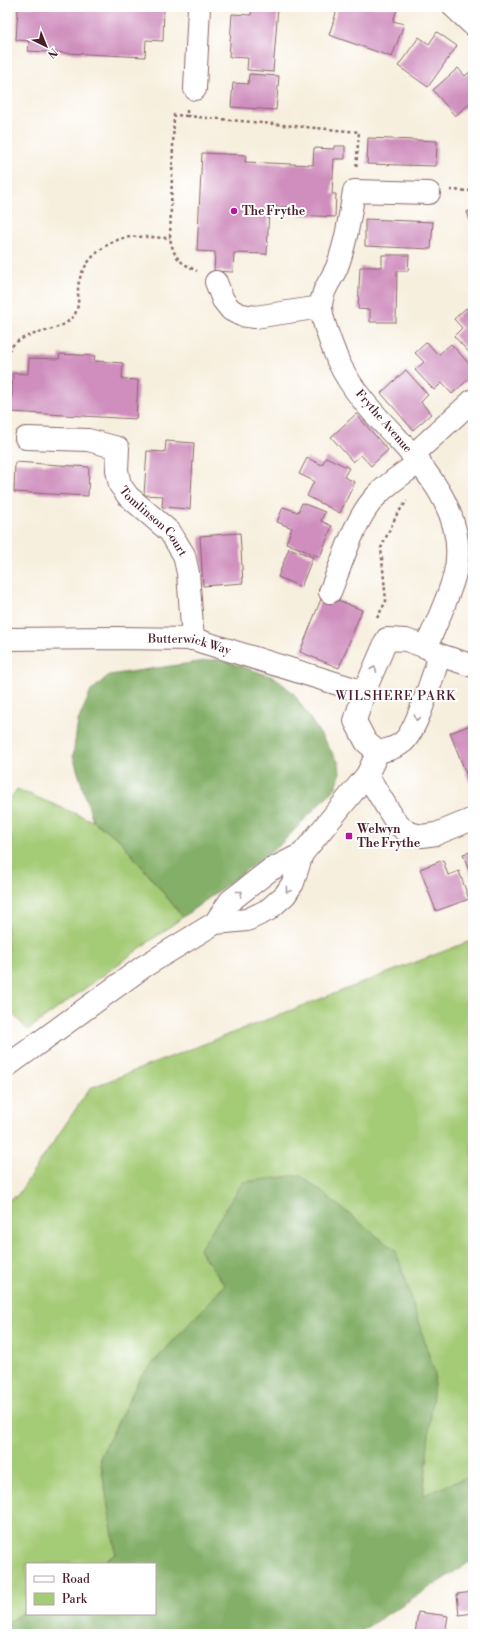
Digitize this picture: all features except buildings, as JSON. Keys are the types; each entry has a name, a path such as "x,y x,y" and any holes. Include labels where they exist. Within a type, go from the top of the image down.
{"street":[{"path":"195,89 199,7"},
{"path":"454,7 473,25"},
{"path":"354,190 429,193"},
{"name":"Frythe Avenue","path":"354,190 346,237 336,268 326,286 321,307 329,341 343,370 359,395 421,465 445,501 455,526 458,548 454,575 433,651 414,729 404,742 393,749 378,752"},
{"path":"216,282 223,300 230,310 241,315 255,317 321,307"},
{"path":"330,592 362,516 377,495 394,478 421,465 473,400"},
{"name":"Tomlinson Court","path":"26,438 88,440 118,448 117,470 120,485 128,496 170,532 184,555 188,573 193,639"},
{"name":"Butterwick Way","path":"7,639 193,639 364,692"},
{"path":"215,923 247,920 268,910 285,895 293,883 302,854 366,775 378,752 366,742 359,731 356,721 364,692 387,639 406,640 473,666"},
{"path":"366,775 397,824 409,833 422,836 436,834 473,819"},
{"path":"7,1066 143,967 215,923 230,901 270,870 302,854"}],"path":[{"path":"187,116 188,95 195,89"},
{"path":"216,282 181,263 173,252 170,238 174,115 359,132 354,190"},
{"path":"7,405 8,353 10,346 18,340 69,322 76,315 78,307 78,288 81,274 99,250 126,237 170,238"},
{"path":"387,639 377,618 386,601 381,548 397,514 413,494 421,465"}],"green space":[{"path":"219,659 276,678 294,694 339,763 340,775 336,787 279,846 183,917 120,840 93,821 73,756 78,721 91,691 109,675"},
{"path":"17,789 93,821 120,840 183,917 28,1030 7,1008 7,803"},
{"path":"473,940 473,1472 468,1477 423,1496 428,1457 225,1285 141,1376 100,1458 116,1554 102,1563 26,1563 26,1611 7,1623 7,1200 17,1196 90,1088"},
{"path":"300,1175 396,1251 435,1374 423,1495 468,1477 473,1472 473,1560 356,1634 7,1634 7,1623 26,1611 26,1615 156,1615 156,1563 102,1563 116,1554 100,1458 141,1376 225,1285 199,1250 243,1182"}],"place":[{"name":"The Frythe","path":"234,211"},
{"name":"Welwyn The Frythe","path":"349,836"}],"district":[{"name":"WILSHERE PARK","path":"396,695"}]}
